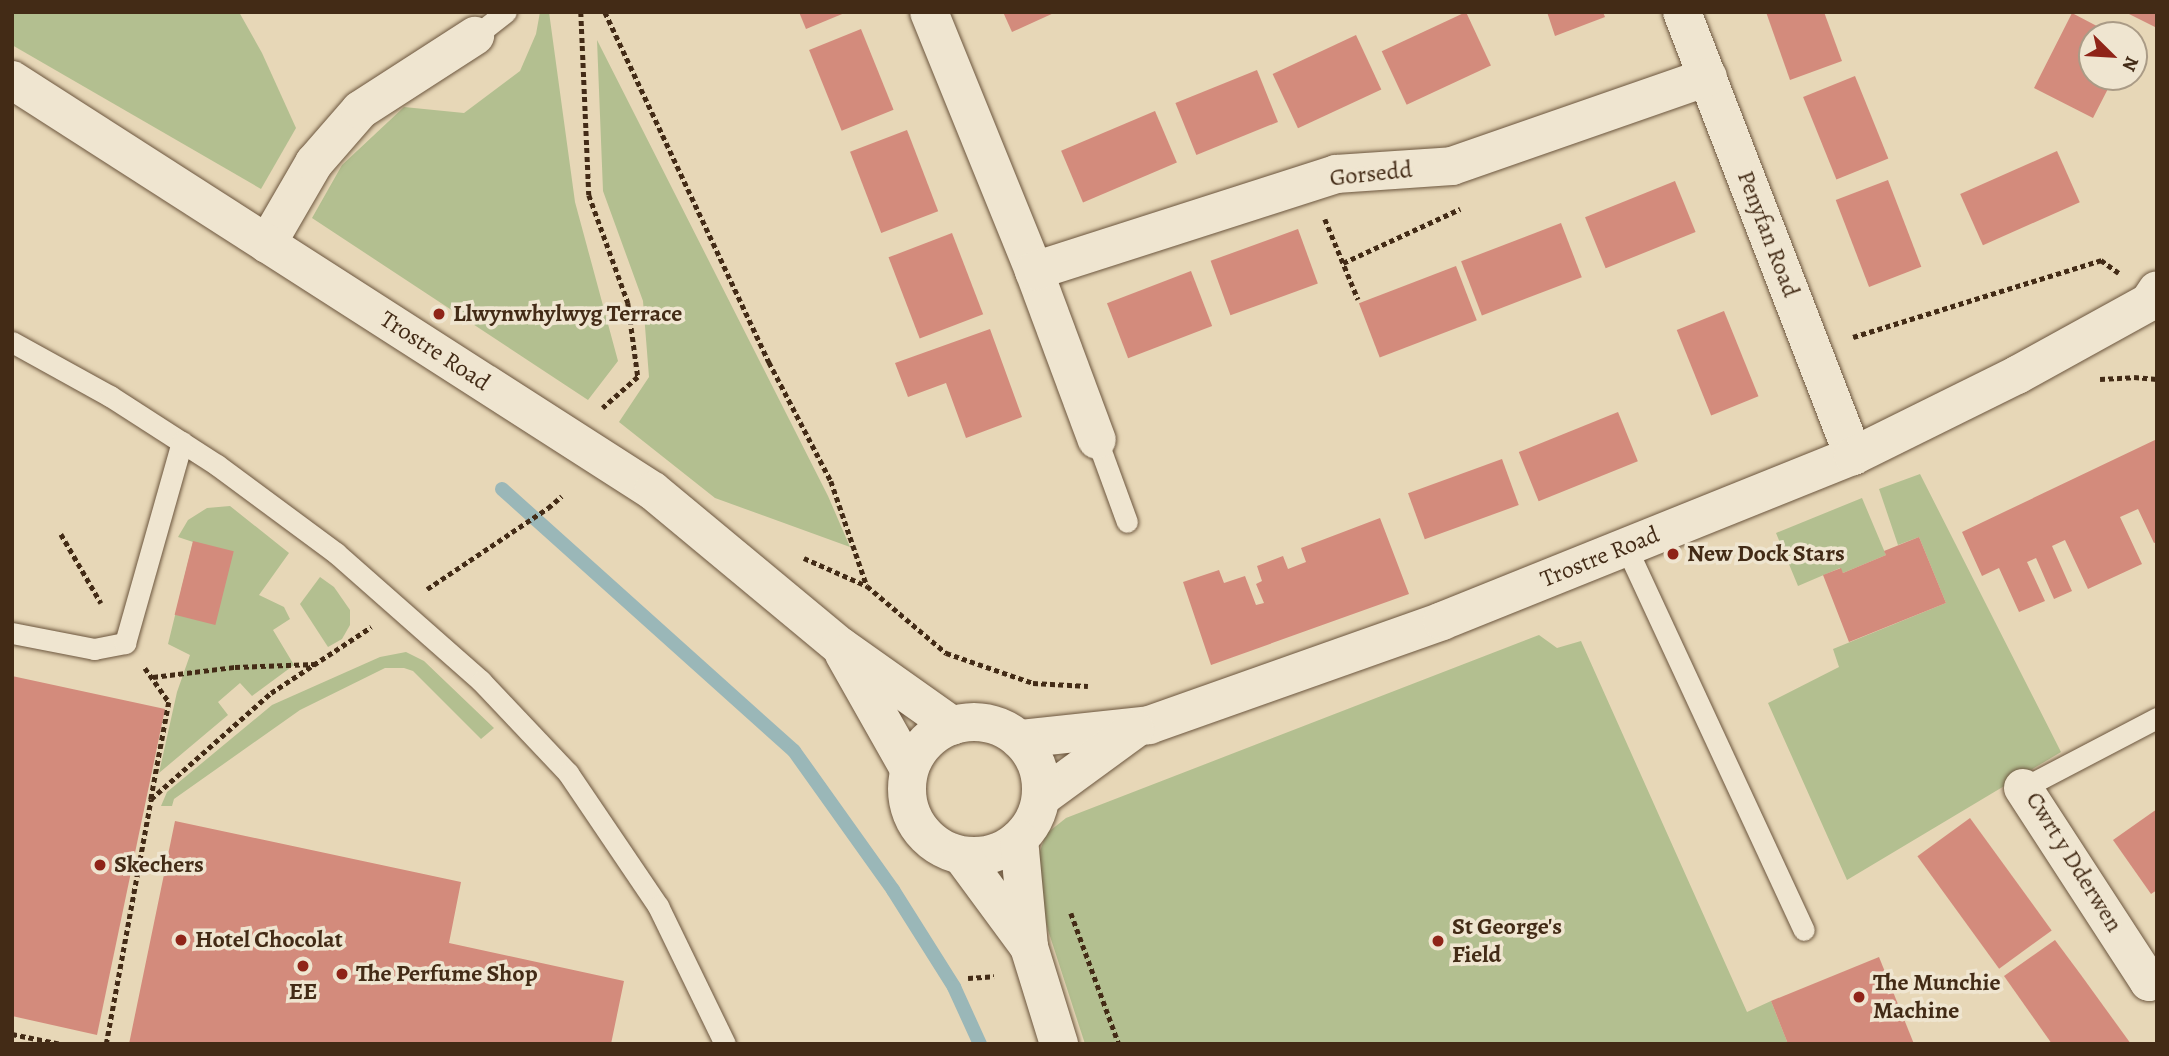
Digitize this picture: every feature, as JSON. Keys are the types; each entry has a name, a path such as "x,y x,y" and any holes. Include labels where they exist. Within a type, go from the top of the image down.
{"street":[{"path":"929,12 1034,271 1097,440"},
{"name":"Penyfan Road","path":"1682,12 1853,456"},
{"path":"267,244 314,163 360,110 475,36"},
{"name":"Gorsedd","path":"1034,271 1336,174 1452,166 1708,77"},
{"name":"Trostre Road","path":"12,80 653,491 840,646 953,726"},
{"name":"Trostre Road","path":"1020,739 1136,728 1442,621 1853,456 2017,375 2154,301"},
{"name":"Trostre Road","path":"840,646 909,769"},
{"path":"981,722 1002,727 1020,739 1033,755 1041,775 1042,797 1036,817 1009,848 988,856 962,856 947,852 929,840 916,824 908,803 909,769 924,744 940,731 953,726 981,722"},
{"name":"Trostre Road","path":"1042,797 1136,728"},
{"name":"Cwrt y Dderwen","path":"2022,788 2154,983"},
{"path":"1019,839 1029,947 1059,1044"},
{"path":"962,856 1029,947"}],"lane":[{"path":"475,36 506,12"},
{"path":"12,342 110,396 182,442 336,553 481,681 568,774 658,906 725,1044"},
{"path":"1097,440 1127,522"},
{"path":"12,633 93,649 125,643 182,442"},
{"path":"1626,547 1804,930"},
{"name":"Cwrt y Dderwen","path":"2022,788 2157,718"}],"path":[{"path":"581,12 589,195 628,303 638,377"},
{"path":"605,12 769,362 831,481 867,586 946,653 1033,683 1102,687"},
{"path":"1343,263 1464,207"},
{"path":"1322,214 1358,299"},
{"path":"1849,338 2101,260 2112,267"},
{"path":"106,1044 151,799 271,693 562,496"},
{"path":"153,677 236,667 316,664"},
{"path":"1067,903 1119,1044"},
{"path":"12,1034 61,1044"}],"green space":[{"path":"12,12 239,12 262,53 296,128 261,189 12,45"},
{"path":"540,12 549,12 575,202 618,361 588,400 312,218 342,165 404,107 464,113 520,71 536,34"},
{"path":"597,40 828,496 850,547 715,498 619,422 649,377 643,301 603,191"},
{"path":"1920,474 2061,752 1847,880 1768,703 1839,667 1833,649 1946,603 1919,537 1898,545 1879,489"},
{"path":"1862,498 1886,555 1843,573 1840,568 1798,586 1776,533"},
{"path":"230,506 289,553 259,595 284,607 290,619 273,630 294,665 252,696 240,683 218,702 228,715 159,773 177,692 190,655 168,644 193,542 178,537 188,520 207,508"},
{"path":"320,577 334,587 350,610 350,625 342,639 328,647 300,604"},
{"name":"St George's Field","path":"1539,635 1557,648 1581,641 1747,1012 1771,1001 1788,1044 1085,1044 1048,930 1033,871 1046,834 1066,818"},
{"path":"406,652 424,661 494,728 481,739 413,671 385,668 300,710 174,799 172,806 161,806 167,792 272,705 380,657"}],"building":[{"path":"799,12 847,12 806,29"},
{"path":"1003,12 1056,12 1012,32"},
{"path":"1466,12 1491,65 1407,105 1382,51"},
{"path":"1547,12 1603,12 1605,17 1555,36"},
{"path":"1766,12 1824,12 1842,61 1790,80"},
{"path":"2125,12 2157,12 2157,28 2148,21"},
{"path":"2072,13 2087,21 2078,21 2078,91 2107,91 2093,118 2034,88"},
{"path":"861,29 894,110 842,131 809,50"},
{"path":"1356,35 1381,89 1298,128 1273,74"},
{"path":"1257,70 1278,122 1196,155 1175,103"},
{"path":"1855,76 1888,159 1836,179 1803,97"},
{"path":"1155,111 1177,163 1083,202 1061,151"},
{"path":"907,130 938,211 881,233 850,152"},
{"path":"2057,151 2080,202 1983,245 1960,194"},
{"path":"1888,180 1921,267 1869,287 1836,200"},
{"path":"1675,181 1696,232 1606,268 1585,217"},
{"path":"1561,223 1582,277 1482,315 1461,261"},
{"path":"1298,229 1318,284 1230,315 1211,261"},
{"path":"952,233 983,314 920,339 889,257"},
{"path":"1456,266 1477,320 1380,357 1359,303"},
{"path":"1191,271 1212,326 1128,358 1107,303"},
{"path":"1724,311 1758,396 1711,415 1677,330"},
{"path":"990,329 1022,417 966,438 946,383 908,397 895,363"},
{"path":"1618,412 1638,461 1539,501 1519,452"},
{"path":"2157,439 2157,542 2154,543 2138,509 2120,517 2142,564 2088,589 2065,540 2052,546 2072,591 2054,599 2036,558 2027,562 2045,601 2019,612 1999,568 1982,576 1962,532"},
{"path":"1502,459 1519,505 1425,539 1408,493"},
{"path":"1380,518 1409,594 1211,665 1183,582 1219,570 1224,583 1245,576 1256,605 1264,603 1256,584 1262,581 1257,566 1283,556 1288,569 1306,562 1301,548"},
{"path":"1919,537 1946,603 1849,642 1823,575 1841,568 1843,573 1886,555 1884,551"},
{"path":"193,541 234,551 215,625 175,615"},
{"path":"12,676 165,709 97,1035 12,1016"},
{"path":"2157,809 2157,890 2151,894 2113,840"},
{"path":"1970,818 2052,930 1999,969 1917,856"},
{"path":"175,821 461,882 449,943 624,981 611,1044 129,1044"},
{"path":"2055,940 2131,1044 2052,1044 2004,976"},
{"path":"1879,957 1914,1044 1788,1044 1771,1001"}],"waterway":[{"path":"502,489 794,751 893,890 954,987 980,1044"}],"place":[{"name":"Llwynwhylwyg Terrace","path":"439,314"},
{"name":"New Dock Stars","path":"1673,554"},
{"name":"Skechers","path":"100,865"},
{"name":"Hotel Chocolat","path":"181,940"},
{"name":"St George's Field","path":"1438,941"},
{"name":"EE","path":"303,966"},
{"name":"The Perfume Shop","path":"342,974"},
{"name":"The Munchie Machine","path":"1859,997"}]}
